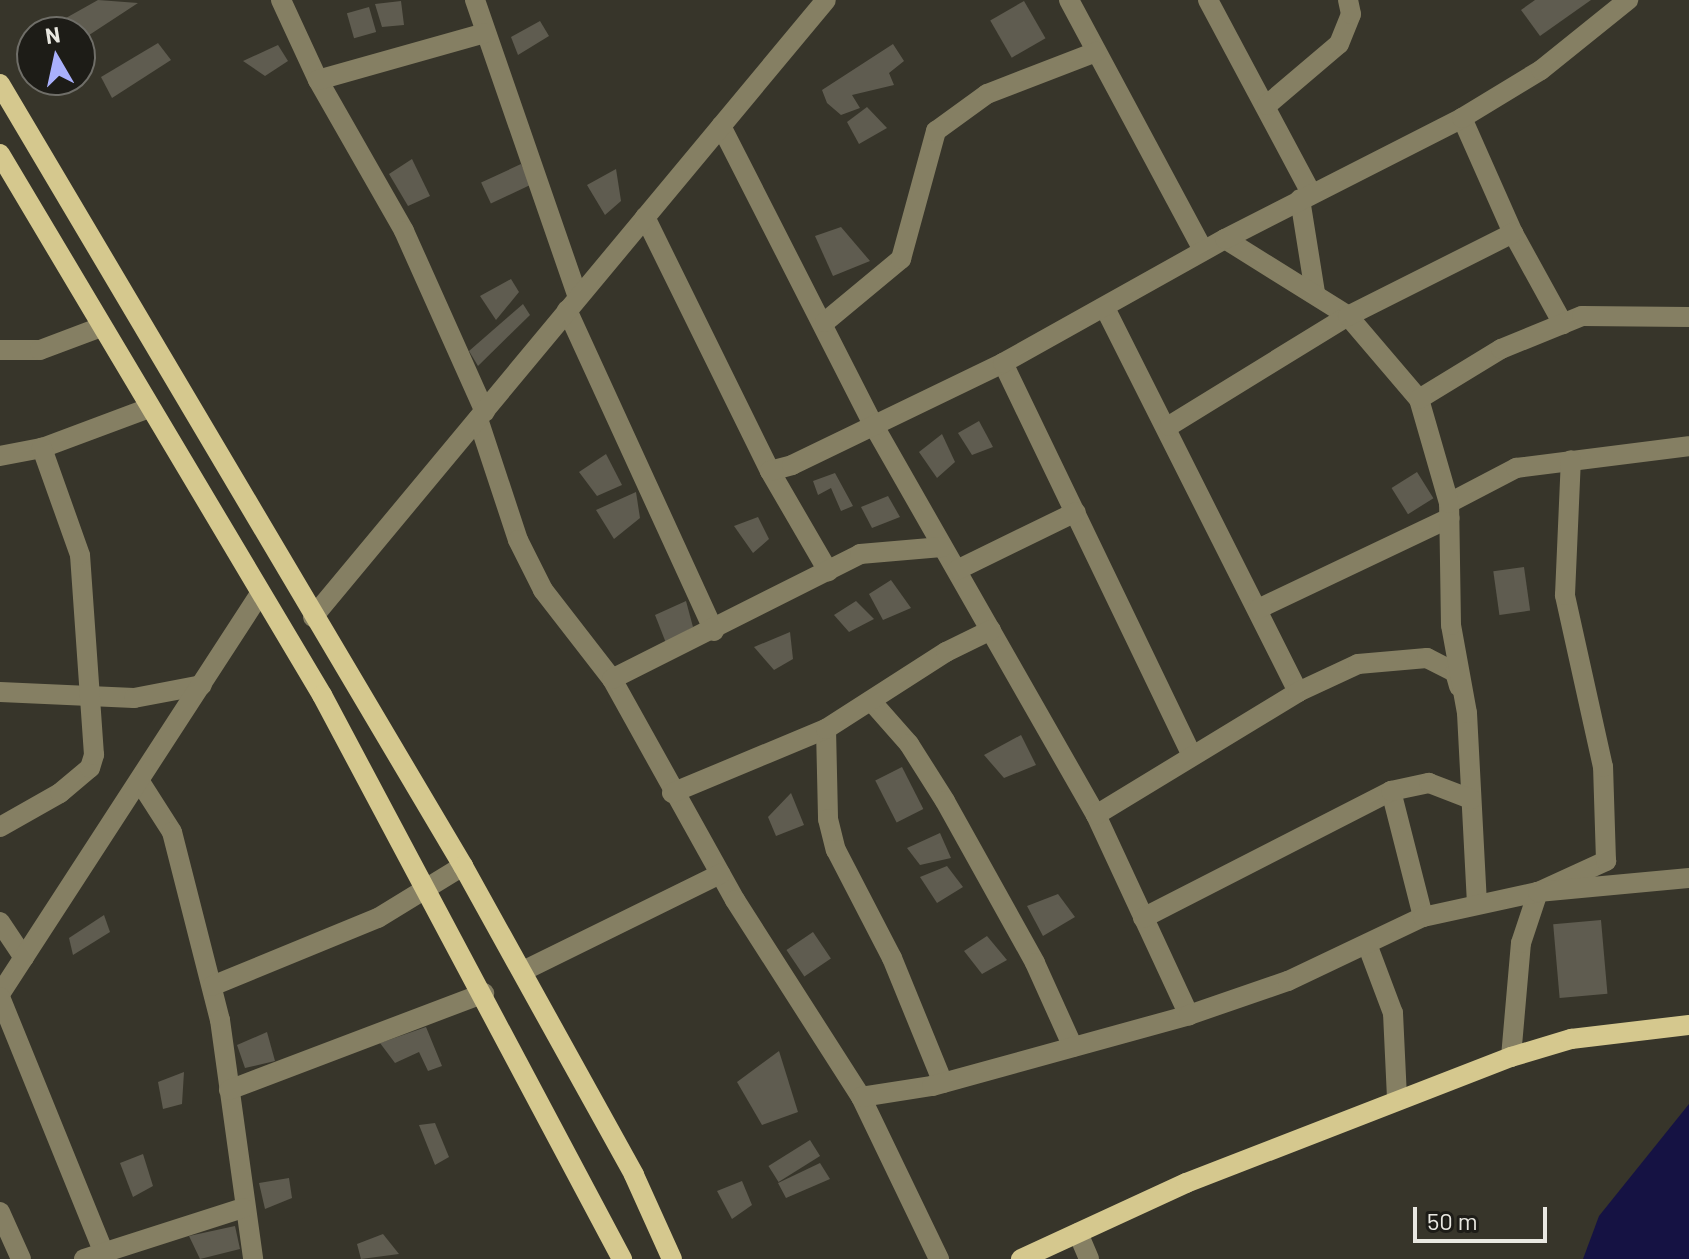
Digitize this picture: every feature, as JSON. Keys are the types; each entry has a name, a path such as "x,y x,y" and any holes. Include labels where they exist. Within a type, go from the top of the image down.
{"main road":[{"path":"0,84 463,866 634,1175 672,1259"},
{"path":"0,154 260,593 484,993 622,1259"},
{"path":"1021,1259 1186,1183 1511,1057 1571,1039 1689,1025"}],"street":[{"path":"281,0 318,80 404,231 481,415 518,540 543,590 612,679 672,793 720,874 861,1097 939,1259"},
{"path":"475,0 573,303 714,631"},
{"path":"313,617 826,0"},
{"path":"1069,0 1203,250"},
{"path":"1208,0 1267,105 1305,196 1315,293"},
{"path":"1267,105 1339,44 1347,33 1348,0"},
{"path":"770,471 874,426 1003,363 1203,250 1462,118 1541,70 1618,3"},
{"path":"318,80 485,33"},
{"path":"825,322 901,259 936,131 987,94 1096,52"},
{"path":"1462,118 1513,233 1563,324"},
{"path":"721,126 825,322 874,426 1096,815 1189,1015"},
{"path":"645,217 770,471 828,571"},
{"path":"1169,426 1348,316 1513,233"},
{"path":"1225,239 1348,316 1419,399 1450,510 1451,625 1467,713 1477,904"},
{"path":"1105,308 1169,426 1298,692"},
{"path":"1419,399 1501,349 1582,316 1689,317"},
{"path":"0,350 40,350 101,327"},
{"path":"1003,363 1192,755"},
{"path":"0,456 42,448 149,408"},
{"path":"1258,609 1450,510 1516,468 1689,446"},
{"path":"0,827 60,793 90,768 94,755 80,555 42,448"},
{"path":"1511,1057 1521,943 1538,892 1606,861 1603,767 1565,595 1571,460"},
{"path":"957,570 1076,512"},
{"path":"612,679 714,631 860,554 942,547"},
{"path":"103,1251 0,996 260,593"},
{"path":"672,793 826,729 946,652 991,630"},
{"path":"1096,815 1298,692 1358,664 1427,658 1455,672 1467,713"},
{"path":"0,692 134,698 202,685"},
{"path":"872,702 909,744 945,801 1035,963 1073,1047"},
{"path":"826,729 828,819 836,850 892,958 943,1083"},
{"path":"140,782 172,832 212,986 253,1259"},
{"path":"1143,918 1391,791 1429,783 1471,799"},
{"path":"1391,791 1423,917"},
{"path":"212,986 342,935 463,866"},
{"path":"523,971 720,874"},
{"path":"861,1097 943,1083 1189,1015 1288,981 1423,917 1538,892 1689,878"},
{"path":"0,922 24,958"},
{"path":"1367,944 1393,1013 1397,1099"},
{"path":"229,1090 484,993"},
{"path":"84,1259 243,1208"},
{"path":"0,1212 21,1259"},
{"path":"1078,1233 1089,1259"}],"shaded area":[{"path":"1689,1104 1689,1259 1583,1259 1599,1216"}],"building":[{"path":"98,0 138,3 96,31 96,16 70,16"},
{"path":"1535,0 1591,0 1540,36 1521,10"},
{"path":"401,1 404,25 382,27 375,4"},
{"path":"1024,1 1046,38 1012,58 990,20"},
{"path":"369,7 376,32 354,38 347,13"},
{"path":"540,21 549,36 518,55 511,37"},
{"path":"158,43 171,60 112,98 101,77"},
{"path":"893,44 904,61 889,73 894,85 852,95 860,108 841,115 827,103 822,90"},
{"path":"278,45 288,61 265,76 243,61"},
{"path":"867,107 887,128 859,144 847,122"},
{"path":"412,159 430,196 408,206 389,174"},
{"path":"521,164 531,185 491,203 481,183"},
{"path":"616,169 621,201 605,215 587,185"},
{"path":"841,227 870,261 833,276 815,236"},
{"path":"511,279 519,292 496,320 480,296"},
{"path":"523,304 530,315 478,366 469,351"},
{"path":"979,421 993,447 972,455 958,433"},
{"path":"942,434 955,462 937,478 919,452"},
{"path":"606,454 622,485 597,496 579,472"},
{"path":"1417,472 1433,498 1408,514 1392,488"},
{"path":"835,473 853,506 841,511 831,488 818,495 813,481"},
{"path":"636,492 640,518 614,539 596,510"},
{"path":"888,496 900,517 872,528 861,507"},
{"path":"758,517 769,539 753,553 734,526"},
{"path":"1524,567 1530,611 1499,615 1493,571"},
{"path":"891,580 911,608 883,620 869,594"},
{"path":"686,601 693,627 666,643 655,615"},
{"path":"856,601 874,619 849,632 834,615"},
{"path":"790,632 793,659 774,670 754,647"},
{"path":"1021,735 1036,765 1004,778 984,755"},
{"path":"902,767 923,809 897,822 875,781"},
{"path":"791,793 804,825 776,836 768,817"},
{"path":"940,833 951,858 920,865 907,848"},
{"path":"947,866 963,887 937,903 920,877"},
{"path":"1058,894 1075,917 1043,936 1027,906"},
{"path":"104,915 110,932 73,955 69,938"},
{"path":"1601,920 1607,994 1560,998 1553,924"},
{"path":"813,932 831,959 804,976 786,950"},
{"path":"987,936 1007,960 982,974 964,951"},
{"path":"426,1027 442,1066 428,1071 419,1052 395,1063 380,1043"},
{"path":"267,1032 275,1061 245,1068 237,1045"},
{"path":"779,1051 798,1112 762,1125 737,1082"},
{"path":"184,1072 182,1104 163,1109 158,1082"},
{"path":"435,1123 449,1157 435,1165 419,1125"},
{"path":"810,1140 820,1156 779,1182 768,1166"},
{"path":"143,1154 153,1186 133,1197 120,1163"},
{"path":"820,1163 830,1179 786,1198 778,1183"},
{"path":"289,1178 292,1198 265,1209 259,1183"},
{"path":"742,1181 752,1205 732,1219 717,1191"},
{"path":"235,1226 240,1249 200,1259 189,1236"},
{"path":"383,1234 399,1254 361,1259 357,1244"}]}
